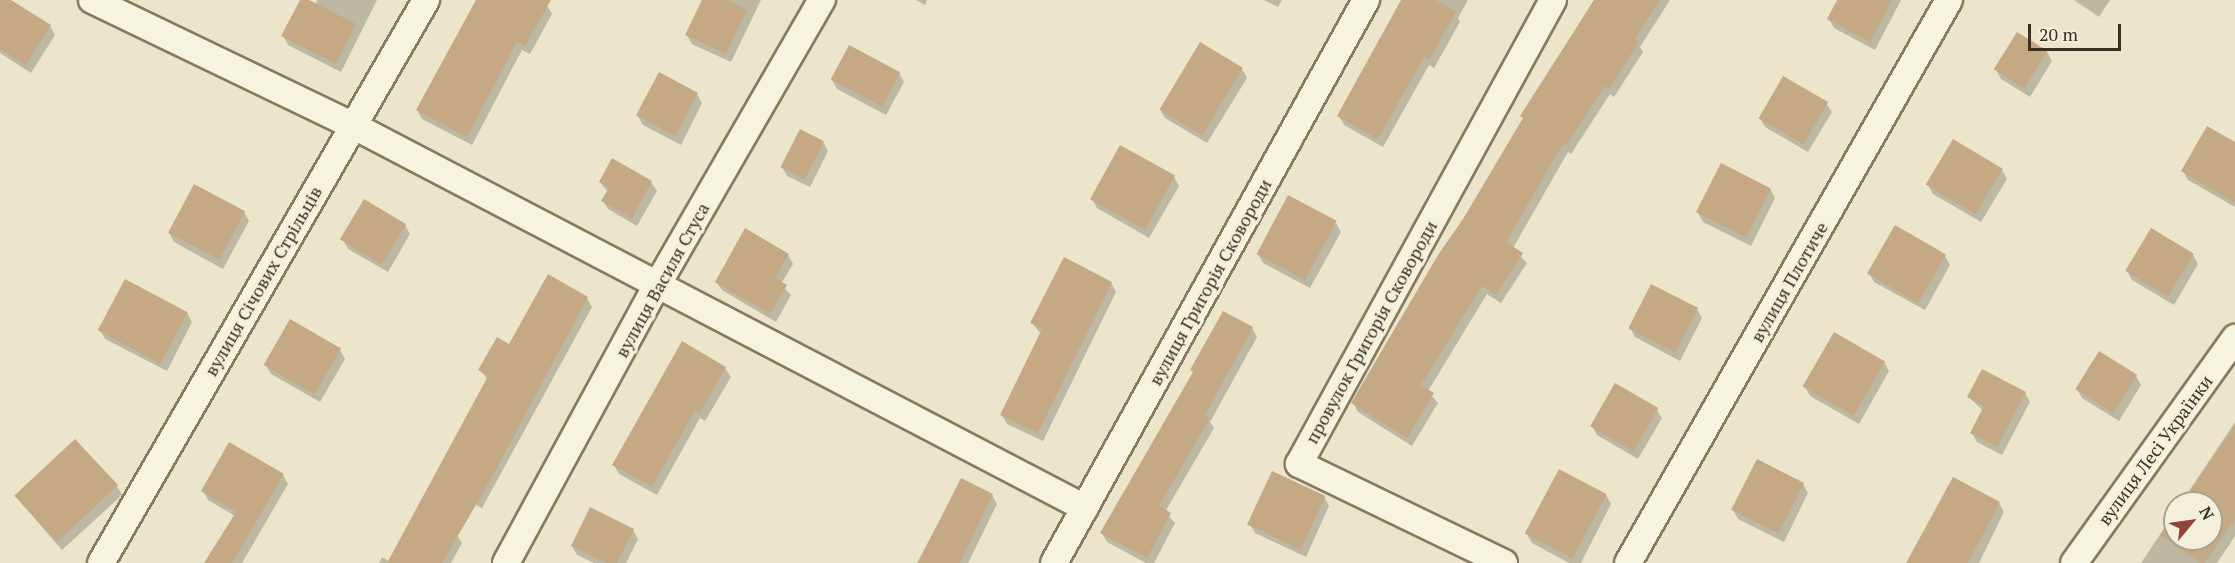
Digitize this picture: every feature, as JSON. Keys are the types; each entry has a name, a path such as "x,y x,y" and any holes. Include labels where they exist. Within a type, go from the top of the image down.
{"street":[{"path":"92,0 352,125 656,287 1084,508"},
{"name":"вулиця Січових Стрільців","path":"101,563 426,0"},
{"name":"вулиця Василя Стуса","path":"506,563 656,287 822,0"},
{"name":"вулиця Григорія Сковороди","path":"1054,563 1366,0"},
{"name":"провулок Григорія Сковороди","path":"1504,563 1299,464 1553,0"},
{"name":"вулиця Плотиче","path":"1628,563 1949,0"},
{"name":"вулиця Лесі Українки","path":"2074,563 2235,338"}],"building":[{"path":"0,0 11,0 51,25 26,65 0,49"},
{"path":"300,0 309,0 356,24 336,64 281,36"},
{"path":"476,0 551,0 525,46 517,42 467,137 416,110"},
{"path":"702,0 727,0 747,10 726,54 685,35"},
{"path":"1401,0 1436,0 1456,12 1429,60 1424,57 1378,139 1337,116"},
{"path":"1594,0 1660,0 1635,39 1639,42 1609,89 1605,86 1566,146 1563,144 1506,242 1523,253 1496,295 1482,286 1421,385 1434,393 1407,438 1351,403 1438,255 1465,216 1523,118 1520,116"},
{"path":"1837,0 1892,0 1870,42 1827,19"},
{"path":"2017,32 2048,51 2024,88 1994,69"},
{"path":"1200,42 1243,68 1202,135 1159,110"},
{"path":"849,45 900,72 882,107 831,79"},
{"path":"659,72 698,93 675,136 636,115"},
{"path":"1783,76 1828,102 1804,144 1758,118"},
{"path":"2207,126 2235,142 2235,203 2181,171"},
{"path":"800,129 824,141 805,180 780,167"},
{"path":"1953,139 2003,169 1975,214 1926,184"},
{"path":"1120,145 1175,176 1145,230 1090,199"},
{"path":"612,158 652,181 632,218 601,201 609,188 599,182"},
{"path":"1721,163 1771,188 1746,237 1696,212"},
{"path":"194,184 245,211 219,260 168,233"},
{"path":"1288,195 1337,221 1305,280 1257,254"},
{"path":"364,199 406,224 382,265 340,239"},
{"path":"1895,225 1946,254 1918,303 1867,273"},
{"path":"745,228 789,254 775,278 787,285 770,314 715,282"},
{"path":"2151,228 2194,254 2168,297 2125,271"},
{"path":"1064,257 1112,282 1038,433 1000,415 1042,329 1030,323"},
{"path":"548,274 588,297 491,479 442,563 387,563 488,376 478,370 497,337 509,344"},
{"path":"125,279 188,312 160,364 98,330"},
{"path":"1651,284 1698,308 1676,353 1628,329"},
{"path":"1223,311 1253,327 1205,415 1210,418 1159,506 1171,513 1147,558 1100,533 1193,372 1190,370"},
{"path":"290,319 341,348 315,394 264,365"},
{"path":"1834,332 1885,362 1854,416 1802,387"},
{"path":"682,341 726,367 700,413 695,410 652,487 612,465"},
{"path":"2099,351 2137,375 2113,413 2075,389"},
{"path":"1982,369 2026,392 1997,447 1970,433 1984,406 1967,397"},
{"path":"1615,383 1658,408 1633,451 1590,426"},
{"path":"2235,425 2235,519 2223,537 2223,491 2190,491"},
{"path":"75,439 118,485 57,542 14,496"},
{"path":"229,442 284,474 232,563 204,563 236,512 201,491"},
{"path":"1757,459 1804,483 1778,534 1731,510"},
{"path":"1559,469 1607,494 1572,559 1525,533"},
{"path":"1272,471 1325,496 1301,549 1247,524"},
{"path":"1953,477 2000,502 1968,563 1906,563"},
{"path":"961,478 993,494 960,563 918,563"},
{"path":"590,507 634,529 617,563 606,563 571,546"},
{"path":"2183,551 2213,551 2205,563 2200,563"}]}
